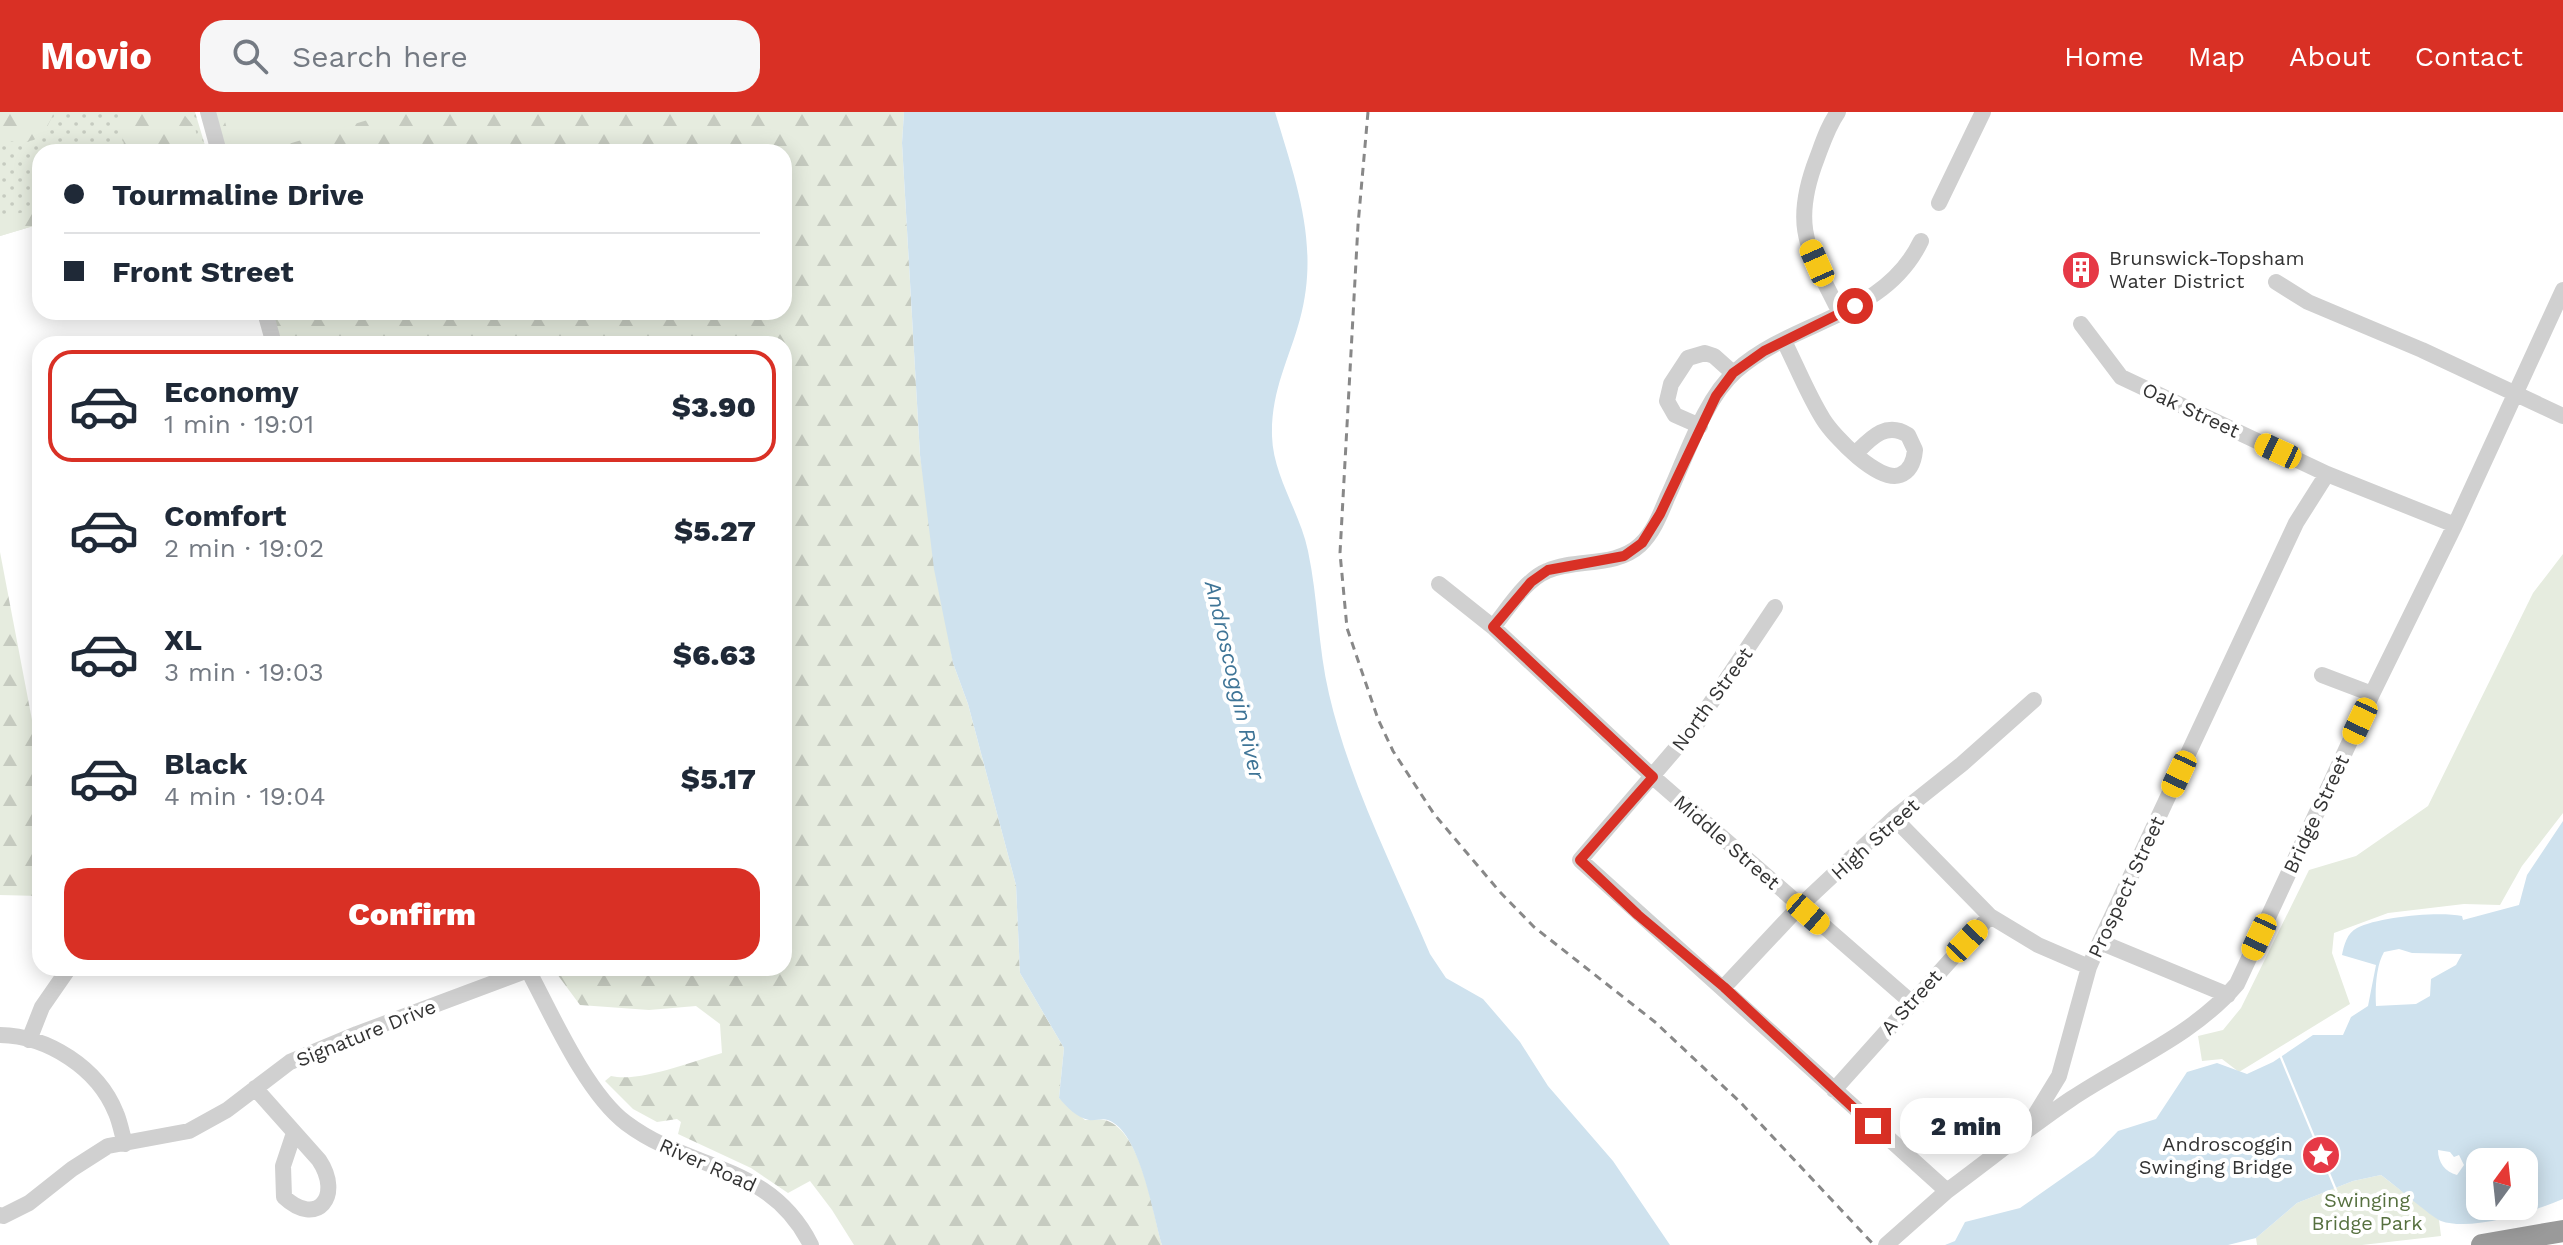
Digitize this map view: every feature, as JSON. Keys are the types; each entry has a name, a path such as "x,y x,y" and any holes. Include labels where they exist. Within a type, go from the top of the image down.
{"highway":[{"path":"2482,1245 2563,1231"}],"street":[{"path":"208,112 217,144"},
{"path":"1838,112 1813,169 1803,207 1808,243 1840,313"},
{"path":"1939,203 1983,112"},
{"path":"1493,627 1531,582 1548,570 1624,556 1642,543 1660,514 1716,396 1733,373 1764,351 1878,294 1903,272 1921,241"},
{"path":"2276,282 2308,302 2422,350 2563,416"},
{"name":"Bridge Street","path":"1886,1245 2024,1132 2071,1099 2191,1027 2237,984 2563,290"},
{"name":"Oak Street","path":"2081,324 2121,377 2327,474 2455,525"},
{"path":"1784,341 1824,421 1856,453"},
{"path":"1700,426 1675,415 1667,401 1667,393 1679,371 1688,358 1705,353 1733,373"},
{"name":"Prospect Street","path":"2024,1132 2059,1076 2089,967 2100,942 2296,523 2327,474"},
{"name":"Middle Street","path":"1439,584 1493,627 1653,777 1911,1002"},
{"name":"North Street","path":"1724,987 1638,915 1580,860 1696,725 1775,607"},
{"path":"2322,675 2372,694"},
{"name":"High Street","path":"1724,987 1800,906 1894,818 1962,764 2034,700"},
{"path":"1894,818 1990,916 2038,945 2089,967"},
{"name":"A Street","path":"1834,1090 1990,916"},
{"path":"2100,942 2228,995"},
{"path":"29,1040 42,1007 63,976"},
{"name":"Signature Drive","path":"0,1215 29,1203 72,1169 108,1146 189,1131 227,1110 290,1062 510,976"},
{"name":"River Road","path":"532,976 583,1069 613,1111 645,1136 667,1148 713,1164 759,1186 795,1219 811,1245"},
{"path":"1724,987 1834,1090 1952,1188"},
{"path":"0,1035 52,1046 87,1071 106,1093 117,1114 125,1144"},
{"path":"255,1088 294,1133"}],"green space":[{"path":"0,112 195,112 205,144 32,144 32,226 0,236"},
{"path":"0,112 54,112 40,136 21,142 0,140"},
{"path":"119,112 182,112 195,128 199,144 124,144"},
{"path":"216,112 904,112 902,143 920,455 953,663 968,704 1016,885 1020,973 1064,1048 1059,1098 1085,1120 1110,1122 1121,1130 1145,1177 1162,1245 854,1245 810,1181 788,1193 751,1168 678,1134 681,1122 677,1119 657,1122 633,1109 605,1081 611,1076 651,1074 722,1053 720,1024 696,1006 649,1010 580,1005 558,976 792,976 792,336 278,336 273,320 792,320 792,144 223,144"},
{"path":"222,112 394,112 288,144 232,144"},
{"path":"32,210 32,226 0,236 0,218"},
{"path":"0,552 32,720 32,896 0,895"},
{"path":"2563,554 2563,813 2522,866 2500,905 2464,904 2388,913 2334,933 2332,953 2350,1004 2239,1072 2222,1059 2202,1061 2198,1036 2223,1030 2241,1008 2309,870 2356,856 2428,806 2533,593"},
{"name":"Swinging Bridge Park","path":"2381,1175 2439,1220 2441,1236 2362,1245 2257,1245 2256,1238 2297,1203 2353,1181"}],"water":[{"name":"Androscoggin River","path":"904,112 1275,112 1303,214 1307,265 1306,292 1300,319 1274,404 1272,436 1277,465 1308,551 1325,676 1349,761 1430,954 1446,978 1483,999 1520,1042 1548,1086 1613,1161 1670,1245 1162,1245 1144,1175 1129,1140 1119,1127 1108,1120 1080,1117 1059,1098 1064,1048 1020,973 1016,885 968,704 953,663 934,569 920,455 902,143"},
{"path":"2563,821 2563,1199 2538,1208 2538,1148 2466,1148 2466,1220 2497,1220 2469,1224 2441,1221 2381,1175 2353,1181 2297,1203 2256,1238 2228,1245 1945,1245 1955,1241 1965,1222 2020,1208 2094,1156 2118,1131 2156,1119 2187,1072 2217,1063 2247,1074 2273,1062 2313,1035 2343,1035 2351,1017 2368,1006 2376,965 2342,955 2348,936 2357,928 2393,918 2424,915 2462,916 2463,920 2519,905 2527,875","holes":["2399,949 2412,953 2462,954 2456,965 2431,979 2430,996 2416,1004 2376,1006 2379,964 2384,952","2438,1150 2450,1152 2454,1157 2459,1155 2464,1165 2457,1175 2446,1169"]}],"pier":[{"path":"2278,1053 2338,1192 2336,1193"}],"railway":[{"path":"1368,112 1358,225 1340,553 1347,628 1378,719 1393,751 1434,814 1500,892 1534,927 1655,1022 1741,1103 1874,1245"}],"place":[{"name":"Brunswick-Topsham Water District","path":"2081,270"},
{"name":"Androscoggin Swinging Bridge","path":"2321,1155"}],"route":[{"path":"1855,306 1764,351 1733,373 1716,396 1660,514 1642,543 1624,556 1548,570 1531,582 1493,627 1653,777 1580,860 1638,915 1724,987 1873,1126"}]}
